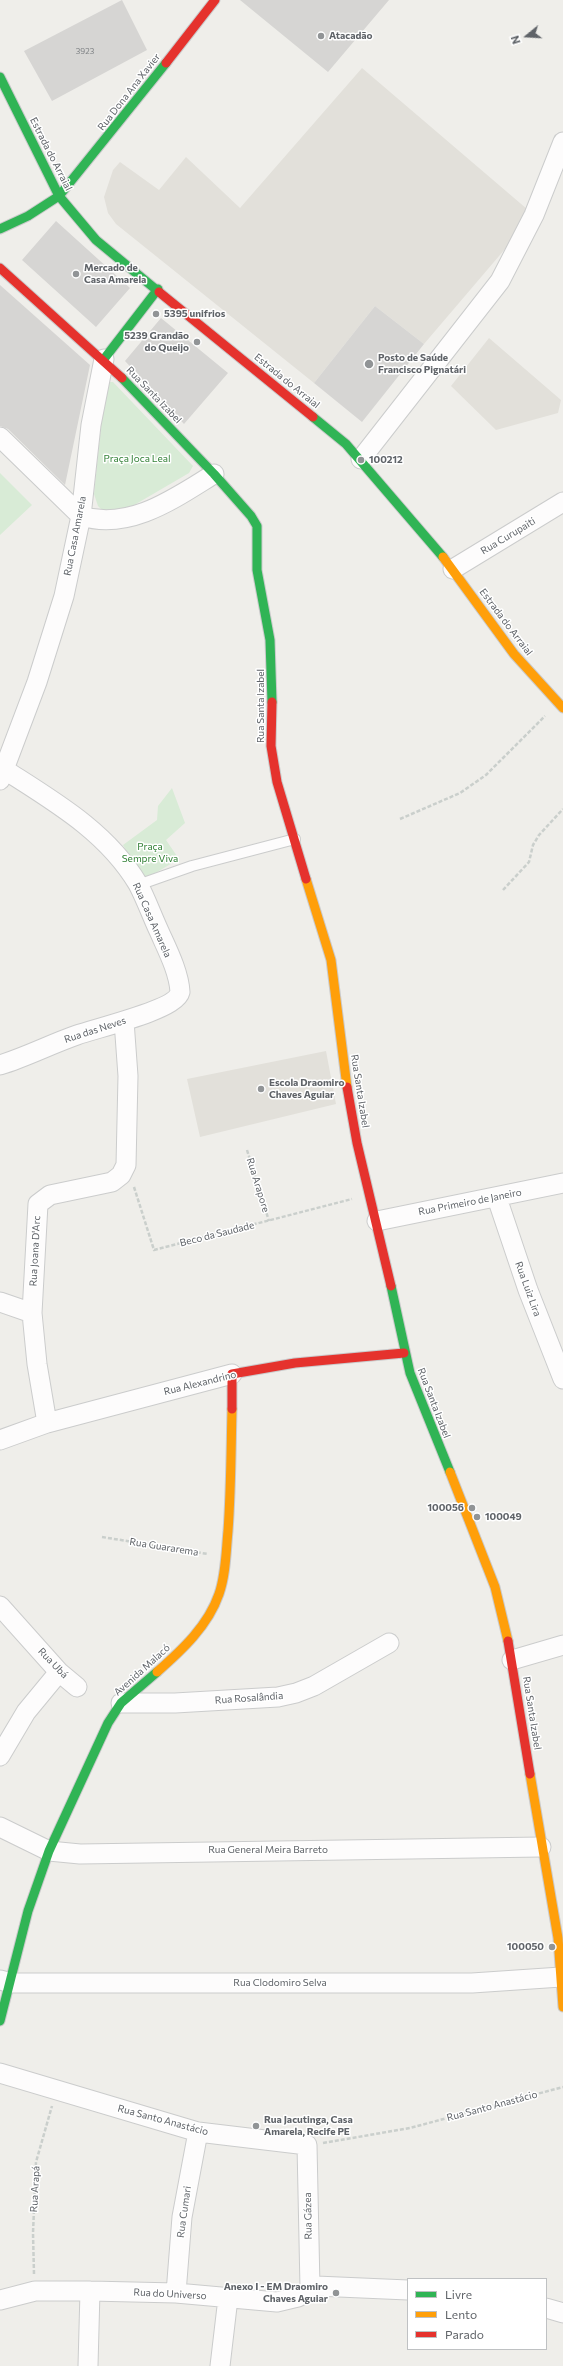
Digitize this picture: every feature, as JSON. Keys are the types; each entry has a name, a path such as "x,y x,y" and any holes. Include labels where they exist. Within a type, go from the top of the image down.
{"street":[{"name":"Rua Dona Ana Xavier","path":"0,229 28,216 59,196 98,150 215,0"},
{"name":"Estrada do Arraial","path":"0,77 59,196 96,240 158,289 346,444 361,459 453,569 514,654 560,705"},
{"path":"361,459 500,281 534,215 563,142"},
{"name":"Rua Santa Izabel","path":"0,268 104,359 214,474 251,516 257,526 258,577 272,657 271,746 278,782 331,960 347,1087 357,1143 376,1221 404,1353 410,1373 492,1580 512,1660 541,1847 558,1938 563,2007"},
{"name":"Rua Casa Amarela","path":"158,289 104,359 91,425 81,516 64,596 37,682 3,775 63,807 98,835 114,851 138,885 166,946 180,985"},
{"path":"0,437 81,516 104,520 143,514 168,502 214,474"},
{"name":"Rua Curupaiti","path":"453,569 563,502"},
{"name":"Rua das Neves","path":"0,1065 78,1035 124,1021 172,1001 179,995 180,985"},
{"name":"Rua Joana D'Arc","path":"47,1423 37,1364 32,1313 38,1204 50,1195 112,1182 121,1175 126,1162 128,1076 124,1021"},
{"name":"Rua Primeiro de Janeiro","path":"376,1221 497,1198 563,1183"},
{"name":"Rua Luiz Lira","path":"497,1198 528,1290 563,1379"},
{"path":"0,1302 32,1313"},
{"name":"Rua Alexandrino","path":"0,1440 47,1423 232,1374 295,1363 404,1353"},
{"name":"Avenida Malacó","path":"0,2021 5,1981 49,1851 108,1723 121,1703 185,1647 206,1621 219,1594 226,1557 231,1487 232,1374"},
{"name":"Rua Ubá","path":"0,1606 59,1672 77,1687"},
{"name":"Rua Rosalândia","path":"121,1703 175,1703 278,1697 296,1693 314,1686 388,1643"},
{"path":"512,1660 563,1645"},
{"path":"0,1756 26,1712 59,1672"},
{"name":"Rua General Meira Barreto","path":"0,1827 49,1851 80,1854 541,1847"},
{"name":"Rua Clodomiro Selva","path":"5,1981 464,1983 514,1982 561,1977"},
{"name":"Rua Santo Anastácio","path":"0,2073 198,2132 307,2145"},
{"name":"Rua Cumari","path":"176,2293 182,2217 198,2132"},
{"name":"Rua Gázea","path":"307,2145 310,2288"},
{"name":"Rua do Universo","path":"0,2300 35,2291 176,2293 228,2298 287,2301 298,2297 310,2288 316,2286 407,2290"},
{"path":"88,2366 90,2291"},
{"path":"220,2366 228,2298"},
{"path":"547,2308 563,2313"}],"lane":[{"path":"138,885 192,866 295,839"}],"path":[{"path":"400,819 460,793 486,775 560,705"},
{"path":"503,890 529,862 533,845 539,835 563,809"},
{"name":"Rua Arapore","path":"247,1150 269,1221"},
{"name":"Beco da Saudade","path":"126,1162 154,1250 370,1195"},
{"name":"Rua Guararema","path":"102,1537 226,1557"},
{"name":"Rua Santo Anastácio","path":"307,2145 359,2138 410,2128 563,2087"},
{"name":"Rua Arapá","path":"35,2291 33,2233 36,2162 56,2090"}],"shaded area":[{"path":"362,68 534,215 424,344 375,306 314,383 116,224 108,213 104,197 113,170 120,162 159,190 186,157 240,208"},
{"path":"489,338 561,400 558,413 496,430 451,386"},
{"name":"Escola Draomiro Chaves Aguiar","path":"326,1051 336,1104 200,1137 187,1079"}],"green space":[{"name":"Praça Joca Leal","path":"109,382 113,382 193,466 189,473 124,511 104,512 98,506 94,494 105,387"},
{"path":"0,473 32,505 0,535"},
{"name":"Praça Sempre Viva","path":"172,788 185,823 166,840 179,859 142,881 123,845 157,820 158,806"}],"building":[{"path":"122,0 147,50 52,101 24,51"},
{"name":"Atacadão","path":"240,0 389,0 328,72"},
{"name":"Mercado de Casa Amarela","path":"56,221 130,288 96,327 22,260"},
{"path":"0,285 90,365 65,485 8,429 0,426"},
{"name":"Posto de Saúde Francisco Pignatári","path":"375,306 424,344 362,422 314,383"},
{"path":"161,318 228,373 184,424 125,361"}],"traffic: fast":[{"path":"0,229 28,216 59,196 166,63"},
{"path":"0,77 59,196 96,240 159,292"},
{"path":"104,359 158,289"},
{"path":"122,378 214,474 251,516 257,526 257,570 270,640 272,702"},
{"path":"313,417 346,444 443,557"},
{"path":"391,1286 410,1373 450,1472"},
{"path":"0,2021 28,1911 49,1851 108,1723 121,1703 157,1672"}],"traffic: slow":[{"path":"443,557 514,654 563,708"},
{"path":"306,879 331,960 347,1087"},
{"path":"157,1672 185,1646 201,1627 208,1617 219,1594 223,1579 229,1516 232,1409"},
{"path":"450,1472 495,1587 508,1641"},
{"path":"530,1774 558,1938 563,2007"}],"traffic: jam":[{"path":"166,63 215,0"},
{"path":"0,268 122,378"},
{"path":"159,292 313,417"},
{"path":"272,702 271,746 277,782 306,879"},
{"path":"347,1087 357,1143 391,1286"},
{"path":"232,1409 232,1374 295,1363 404,1353"},
{"path":"508,1641 530,1774"}],"place":[{"name":"Atacadão","path":"321,36"},
{"name":"Mercado de Casa Amarela","path":"76,274"},
{"name":"5395 unifrios","path":"156,314"},
{"name":"5239 Grandão do Queijo","path":"197,342"},
{"name":"Posto de Saúde Francisco Pignatári","path":"369,364"},
{"name":"100212","path":"361,460"},
{"name":"Escola Draomiro Chaves Aguiar","path":"261,1089"},
{"name":"100056","path":"472,1508"},
{"name":"100049","path":"477,1517"},
{"name":"100050","path":"552,1947"},
{"name":"Rua Jacutinga, Casa Amarela, Recife PE","path":"256,2126"},
{"name":"Anexo I - EM Draomiro Chaves Aguiar","path":"336,2293"}]}
